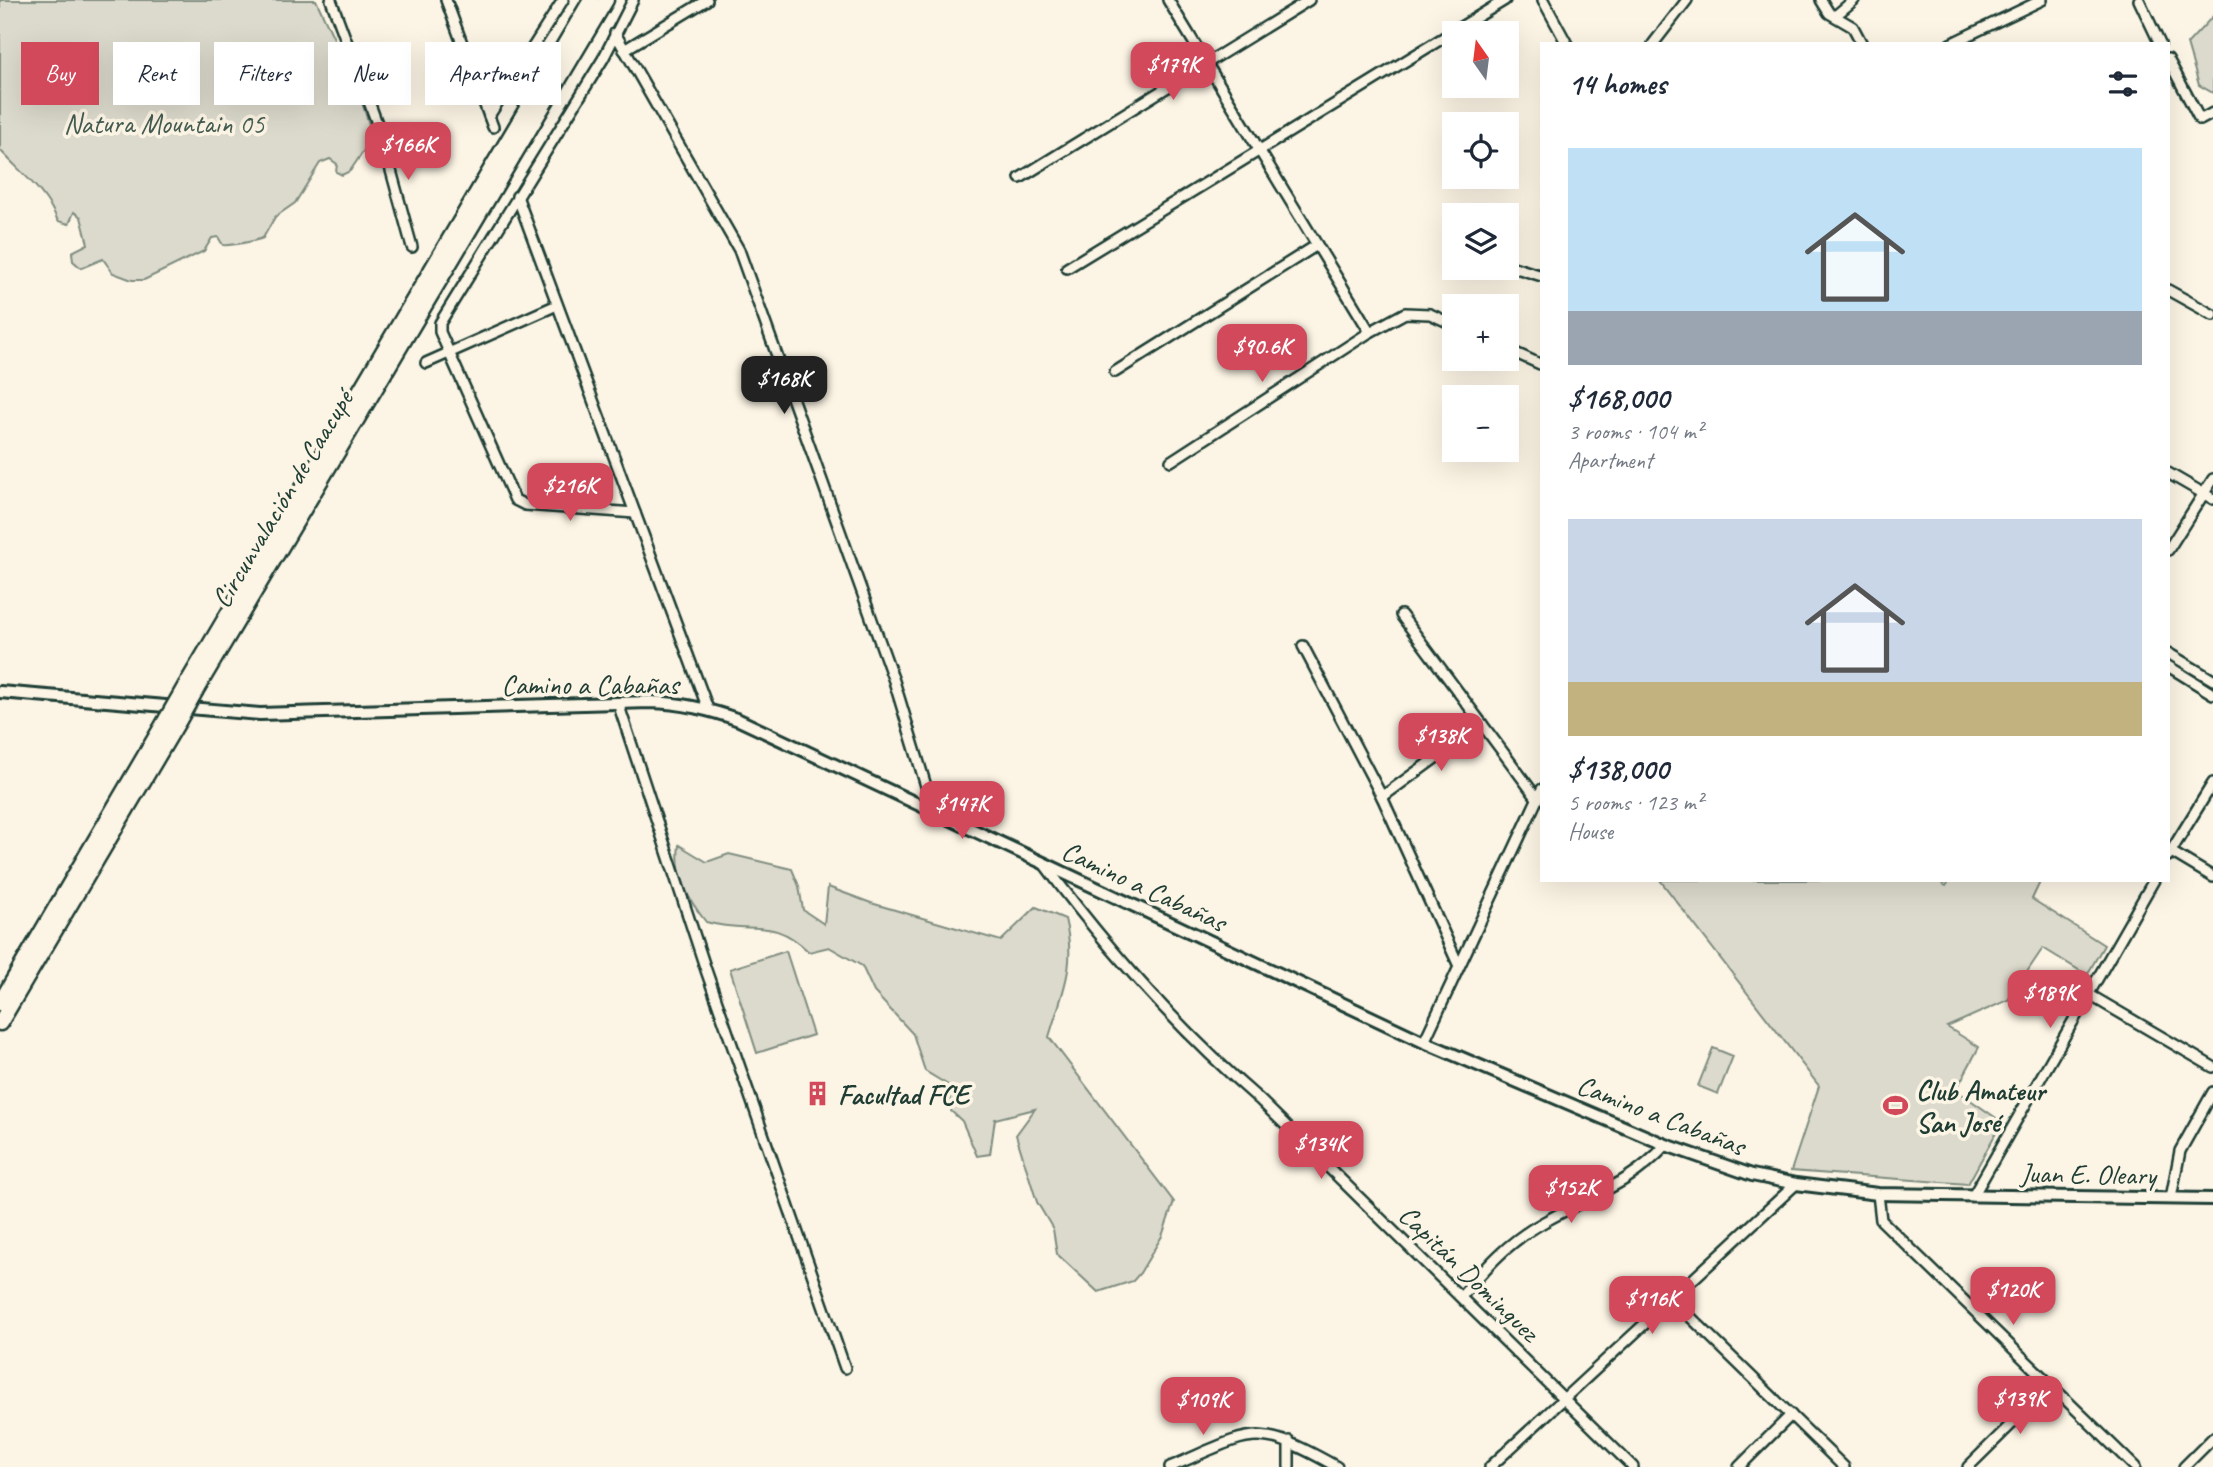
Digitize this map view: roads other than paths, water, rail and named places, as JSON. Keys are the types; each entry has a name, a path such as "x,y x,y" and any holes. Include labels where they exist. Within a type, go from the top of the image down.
{"highway":[{"name":"Circunvalación de Caacupé","path":"191,688 591,0"},
{"name":"Circunvalación de Caacupé","path":"0,1003 606,0"},
{"name":"Circunvalación de Caacupé","path":"0,1023 172,720"}],"street":[{"path":"331,0 381,134 412,247"},
{"path":"446,0 493,127"},
{"path":"489,116 563,0"},
{"path":"633,0 603,59 440,323 439,332 515,500 525,505 635,513"},
{"path":"624,50 707,0"},
{"path":"1168,0 1370,332"},
{"path":"1020,178 1206,63 1295,4 1310,0"},
{"path":"1068,268 1505,0"},
{"path":"1543,0 1566,42"},
{"path":"1655,42 1687,0"},
{"path":"1821,0 1835,16 1853,27 1861,42"},
{"path":"1835,16 1854,0"},
{"path":"1954,42 2027,3 2042,0"},
{"path":"2139,0 2159,42"},
{"path":"615,33 740,250 894,681 933,809"},
{"path":"2170,63 2200,120 2213,113"},
{"path":"517,196 708,709"},
{"path":"1115,372 1317,245"},
{"path":"1519,269 1540,275"},
{"path":"2170,291 2213,315"},
{"path":"426,363 557,305"},
{"path":"1171,461 1370,332 1405,313 1417,311 1442,320"},
{"path":"1519,354 1540,364"},
{"path":"2170,474 2209,496"},
{"path":"2170,547 2209,496 2213,479"},
{"path":"1401,615 1482,724 1539,793 1424,1042"},
{"path":"1303,646 1382,797 1458,964"},
{"path":"2170,654 2213,680"},
{"path":"2170,667 2213,694"},
{"name":"Camino a Cabañas","path":"0,692 260,714 679,702 708,709 739,720 933,809 1045,865 1424,1042 1666,1145 1752,1175 1796,1184 1878,1194 1968,1196"},
{"path":"618,703 707,973 845,1368"},
{"path":"1382,797 1482,724"},
{"path":"2170,850 2213,783"},
{"path":"2170,853 2213,877"},
{"name":"Capitán Dominguez","path":"1045,865 1143,986 1209,1056 1261,1101 1633,1467"},
{"path":"1968,1196 2153,882"},
{"path":"2088,994 2213,1066"},
{"path":"2171,1198 2180,1151 2213,1092"},
{"path":"1461,1297 1500,1251 1544,1222 1639,1173 1666,1145"},
{"path":"1490,1467 1796,1184"},
{"path":"1878,1194 1881,1220 2134,1467"},
{"name":"Juan E. Oleary","path":"1968,1196 2213,1199"},
{"path":"1671,1298 1844,1467"},
{"path":"1968,1467 2051,1385"},
{"path":"1739,1467 1791,1415"},
{"path":"1170,1467 1247,1434 1267,1435 1289,1441 1337,1467"},
{"path":"2184,1467 2213,1438"},
{"path":"1289,1441 1289,1467"}],"place":[{"name":"Facultad FCE","path":"818,1094"},
{"name":"Club Amateur San José","path":"1896,1106"}],"park label":[{"name":"Natura Mountain 05","path":"164,123"}]}
